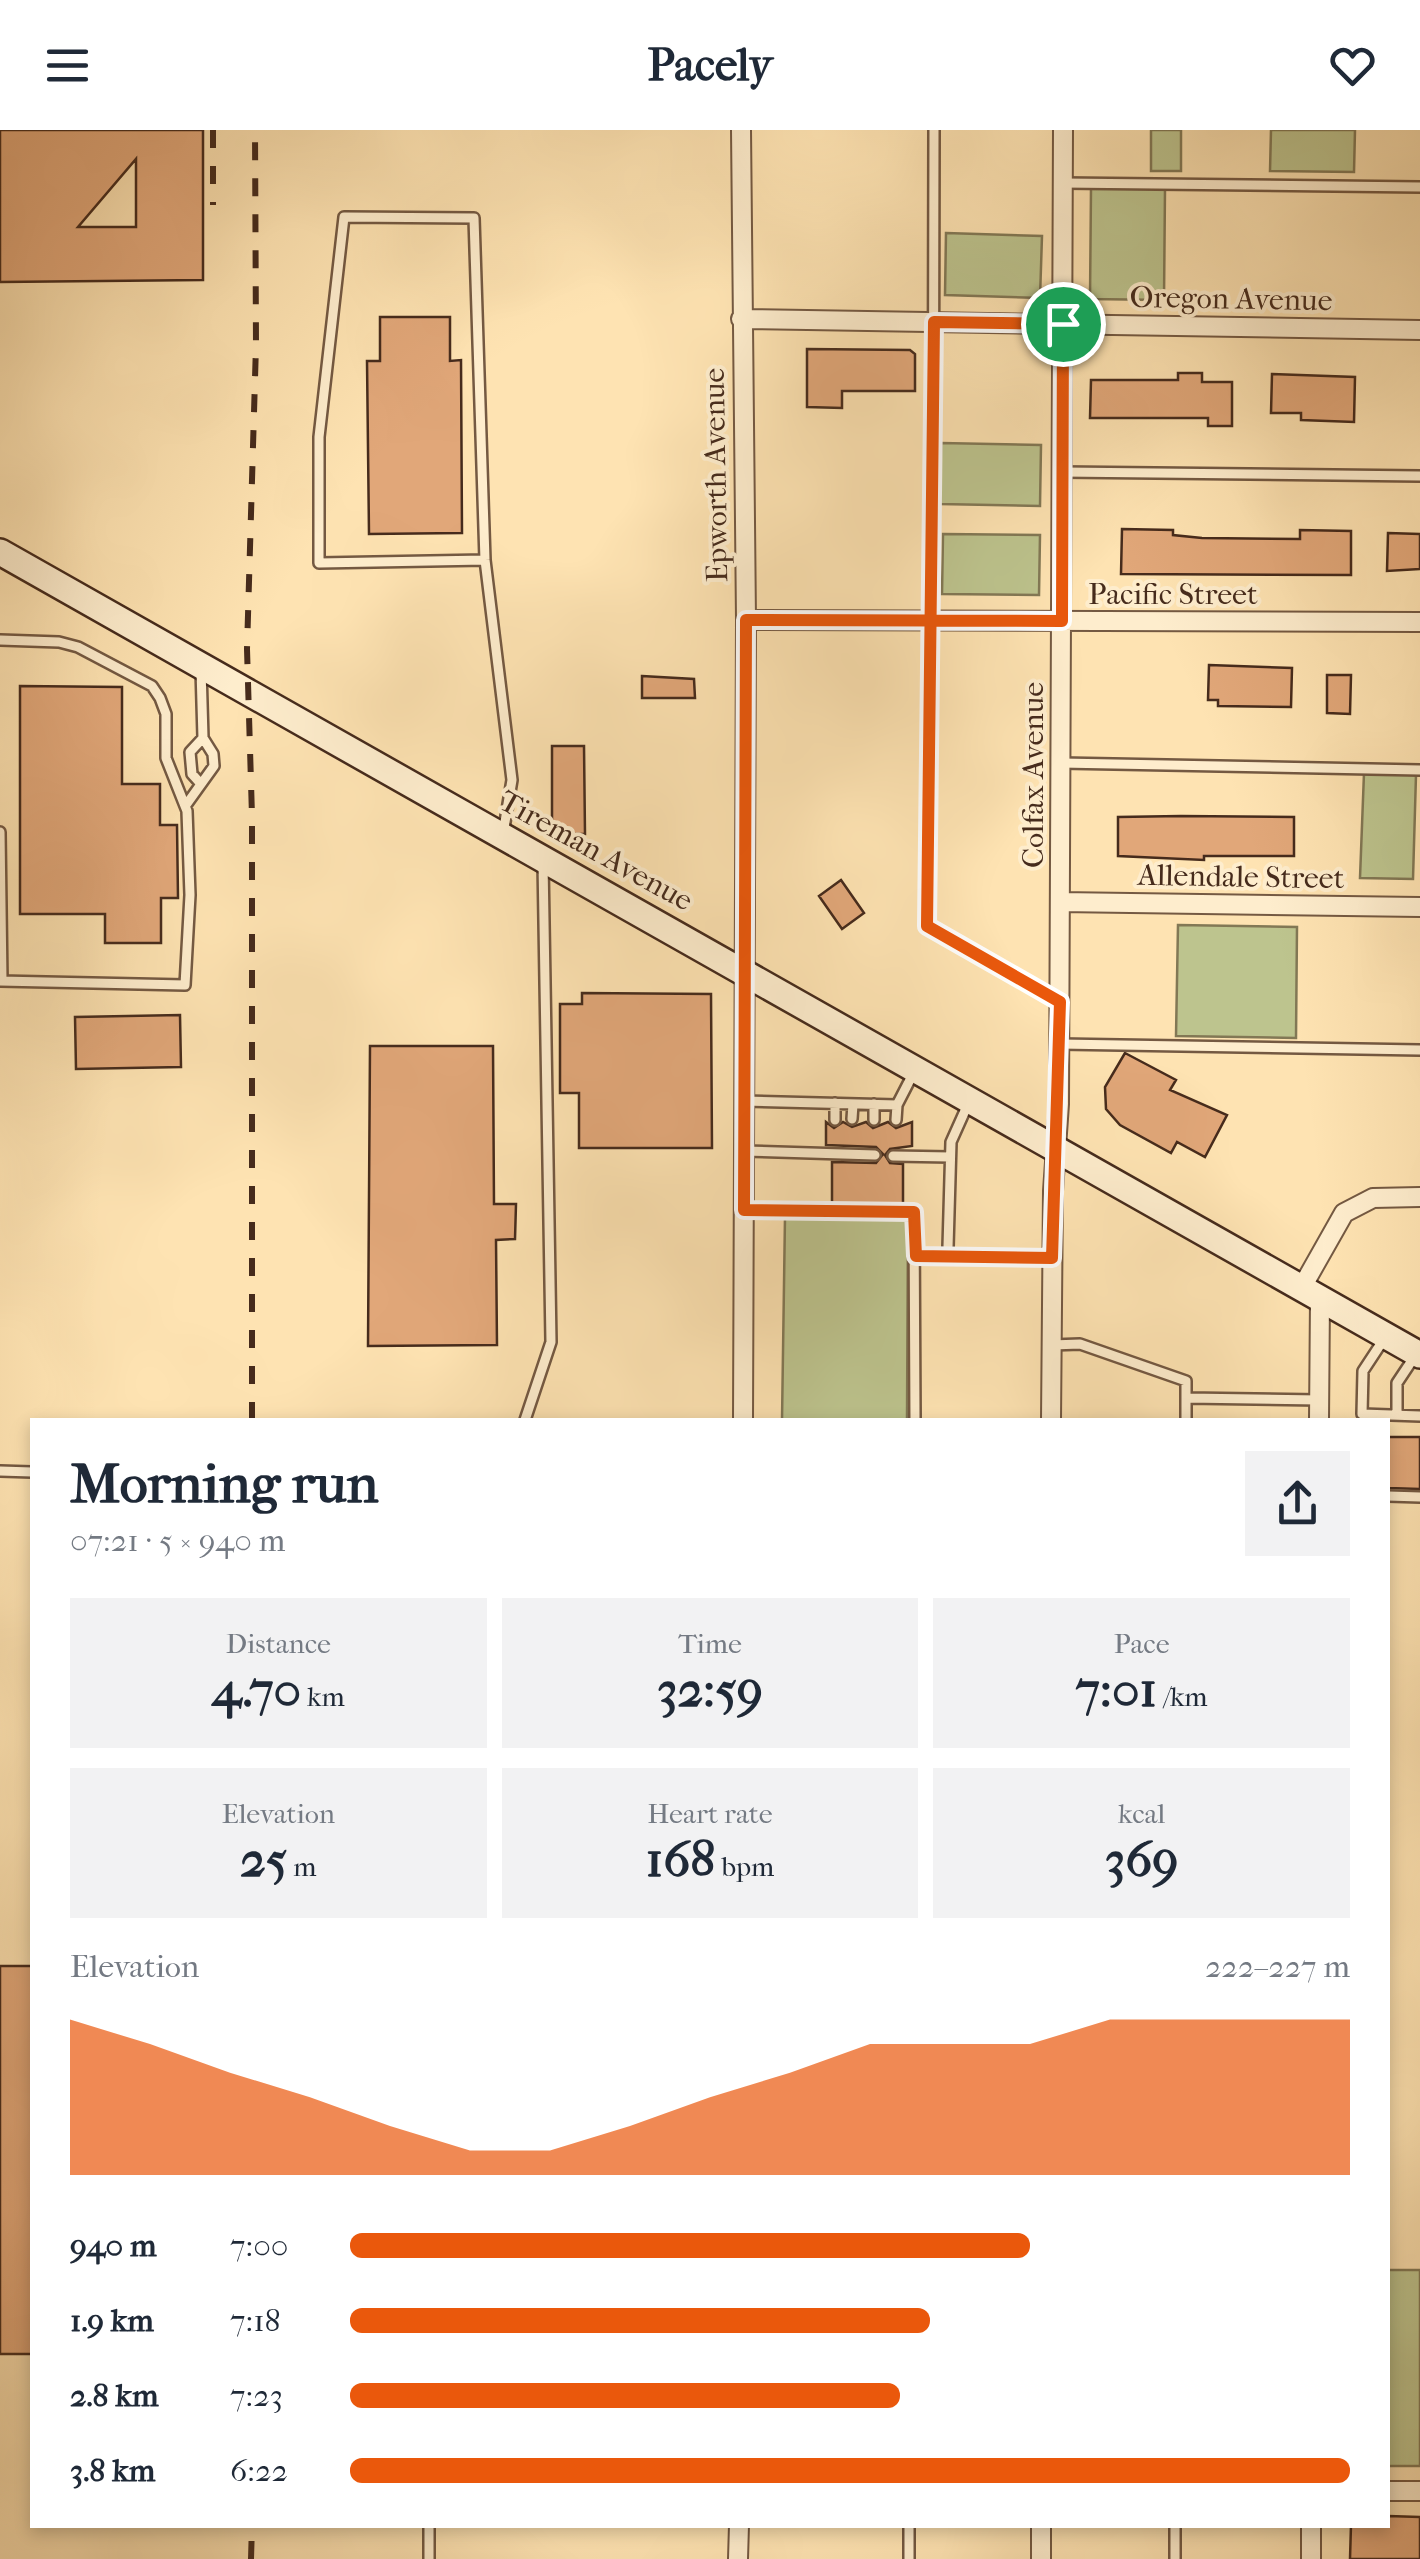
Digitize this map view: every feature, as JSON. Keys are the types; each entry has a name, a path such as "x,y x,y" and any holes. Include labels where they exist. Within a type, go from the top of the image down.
{"street":[{"name":"Epworth Avenue","path":"741,130 746,620 743,1418"},
{"name":"Colfax Avenue","path":"1051,1418 1060,1044 1063,130"},
{"name":"Oregon Avenue","path":"741,319 1420,330"},
{"name":"Tireman Avenue","path":"0,552 1418,1354"},
{"name":"Pacific Street","path":"746,620 1420,622"},
{"name":"Allendale Street","path":"1060,902 1420,907"},
{"path":"1319,1418 1311,1294 1344,1213 1373,1198 1420,1197"},
{"path":"1390,2491 1420,2491"},
{"path":"738,2528 738,2559"},
{"path":"1041,2559 1042,2528"},
{"path":"1311,2528 1311,2559"}],"lane":[{"path":"934,130 933,621 927,926 1060,1002"},
{"path":"1063,183 1420,187"},
{"path":"485,560 319,563 319,437 344,217 474,218 485,560 512,780 502,836"},
{"path":"1062,472 1420,476"},
{"path":"0,640 59,642 152,686 166,714 166,758 186,805 190,895 185,984 1,981 0,832"},
{"path":"201,784 192,774 190,752 202,738 202,666"},
{"path":"186,805 214,766 210,746 202,738"},
{"path":"1061,763 1420,770"},
{"path":"526,1418 551,1342 542,859"},
{"path":"1060,1044 1420,1050"},
{"path":"896,1120 896,1105 915,1070"},
{"path":"744,1101 896,1105"},
{"path":"948,1247 951,1142 970,1101"},
{"path":"835,1103 835,1120"},
{"path":"852,1119 853,1104"},
{"path":"874,1104 874,1120"},
{"path":"834,1154 835,1142"},
{"path":"851,1154 852,1142"},
{"path":"896,1142 895,1156 950,1157"},
{"path":"744,1151 874,1155 873,1143"},
{"path":"744,1210 914,1212 915,1418"},
{"path":"916,1256 1052,1258"},
{"path":"1386,1336 1364,1370 1362,1414 1420,1416"},
{"path":"1052,1345 1080,1344 1186,1381 1186,1418"},
{"path":"1396,1415 1397,1383 1418,1354"},
{"path":"1186,1398 1319,1400"},
{"path":"0,1471 30,1472"},
{"path":"1390,1496 1420,1496"},
{"path":"429,2559 430,2528"},
{"path":"909,2528 909,2559"},
{"path":"1175,2528 1175,2559"}],"green space":[{"path":"1151,130 1181,130 1181,171 1151,171"},
{"path":"1271,130 1355,130 1354,172 1270,171"},
{"path":"1091,188 1165,189 1164,300 1090,299"},
{"path":"946,233 1042,236 1040,298 945,295"},
{"path":"941,443 1041,445 1040,506 940,504"},
{"path":"943,534 1040,535 1039,595 942,594"},
{"path":"1364,773 1416,775 1413,879 1360,878"},
{"path":"1178,925 1297,927 1296,1038 1176,1036"},
{"path":"785,1217 908,1219 907,1418 782,1418"},
{"path":"1390,2270 1420,2270 1420,2466 1390,2466"}],"building":[{"path":"0,130 203,130 203,280 0,282","holes":["136,159 136,227 78,227"]},
{"path":"380,317 450,317 450,361 461,360 462,533 369,534 367,361 380,361"},
{"path":"807,349 910,350 915,354 915,391 842,391 842,408 807,407"},
{"path":"1178,373 1202,373 1202,382 1232,382 1232,426 1208,426 1208,418 1090,418 1091,380 1178,380"},
{"path":"1272,374 1355,377 1354,422 1301,420 1301,413 1271,413"},
{"path":"1122,529 1173,530 1173,535 1202,538 1300,539 1300,530 1351,531 1351,575 1121,574"},
{"path":"1388,533 1420,534 1420,569 1387,571"},
{"path":"1209,665 1292,668 1291,707 1218,706 1218,700 1208,700"},
{"path":"1327,675 1351,675 1350,714 1327,713"},
{"path":"642,676 694,679 695,698 642,698"},
{"path":"20,686 122,687 122,784 160,784 160,825 177,825 178,898 161,898 161,943 105,943 105,914 20,914"},
{"path":"552,746 584,746 585,834 552,834"},
{"path":"1118,817 1294,817 1294,856 1204,856 1204,860 1118,856"},
{"path":"841,880 864,913 842,929 819,896"},
{"path":"582,993 711,994 712,1148 579,1148 579,1093 560,1093 560,1004 582,1004"},
{"path":"180,1015 181,1067 76,1069 75,1017"},
{"path":"370,1046 493,1046 494,1204 516,1204 515,1239 496,1240 497,1345 368,1346"},
{"path":"1125,1053 1176,1080 1170,1090 1227,1115 1205,1157 1177,1142 1171,1153 1120,1125 1106,1109 1105,1087"},
{"path":"826,1122 834,1128 843,1122 852,1127 866,1122 873,1128 888,1122 896,1128 912,1122 912,1146 890,1149 885,1155 890,1163 903,1164 903,1204 832,1203 832,1162 876,1163 883,1154 876,1147 826,1145"},
{"path":"1390,1437 1420,1437 1420,1489 1390,1488"},
{"path":"0,1966 30,1966 30,2354 0,2354"},
{"path":"1390,2516 1420,2517 1420,2559 1350,2559 1351,2528 1390,2528"}],"railway":[{"path":"213,130 213,205"},
{"path":"252,1418 252,816 247,649 256,345 255,130"},
{"path":"251,2559 252,2528"}],"route":[{"path":"1063,324 934,322 933,621 927,926 1060,1002 1052,1258 916,1256 914,1212 744,1210 746,620 933,621 1062,621 1063,324"}]}
